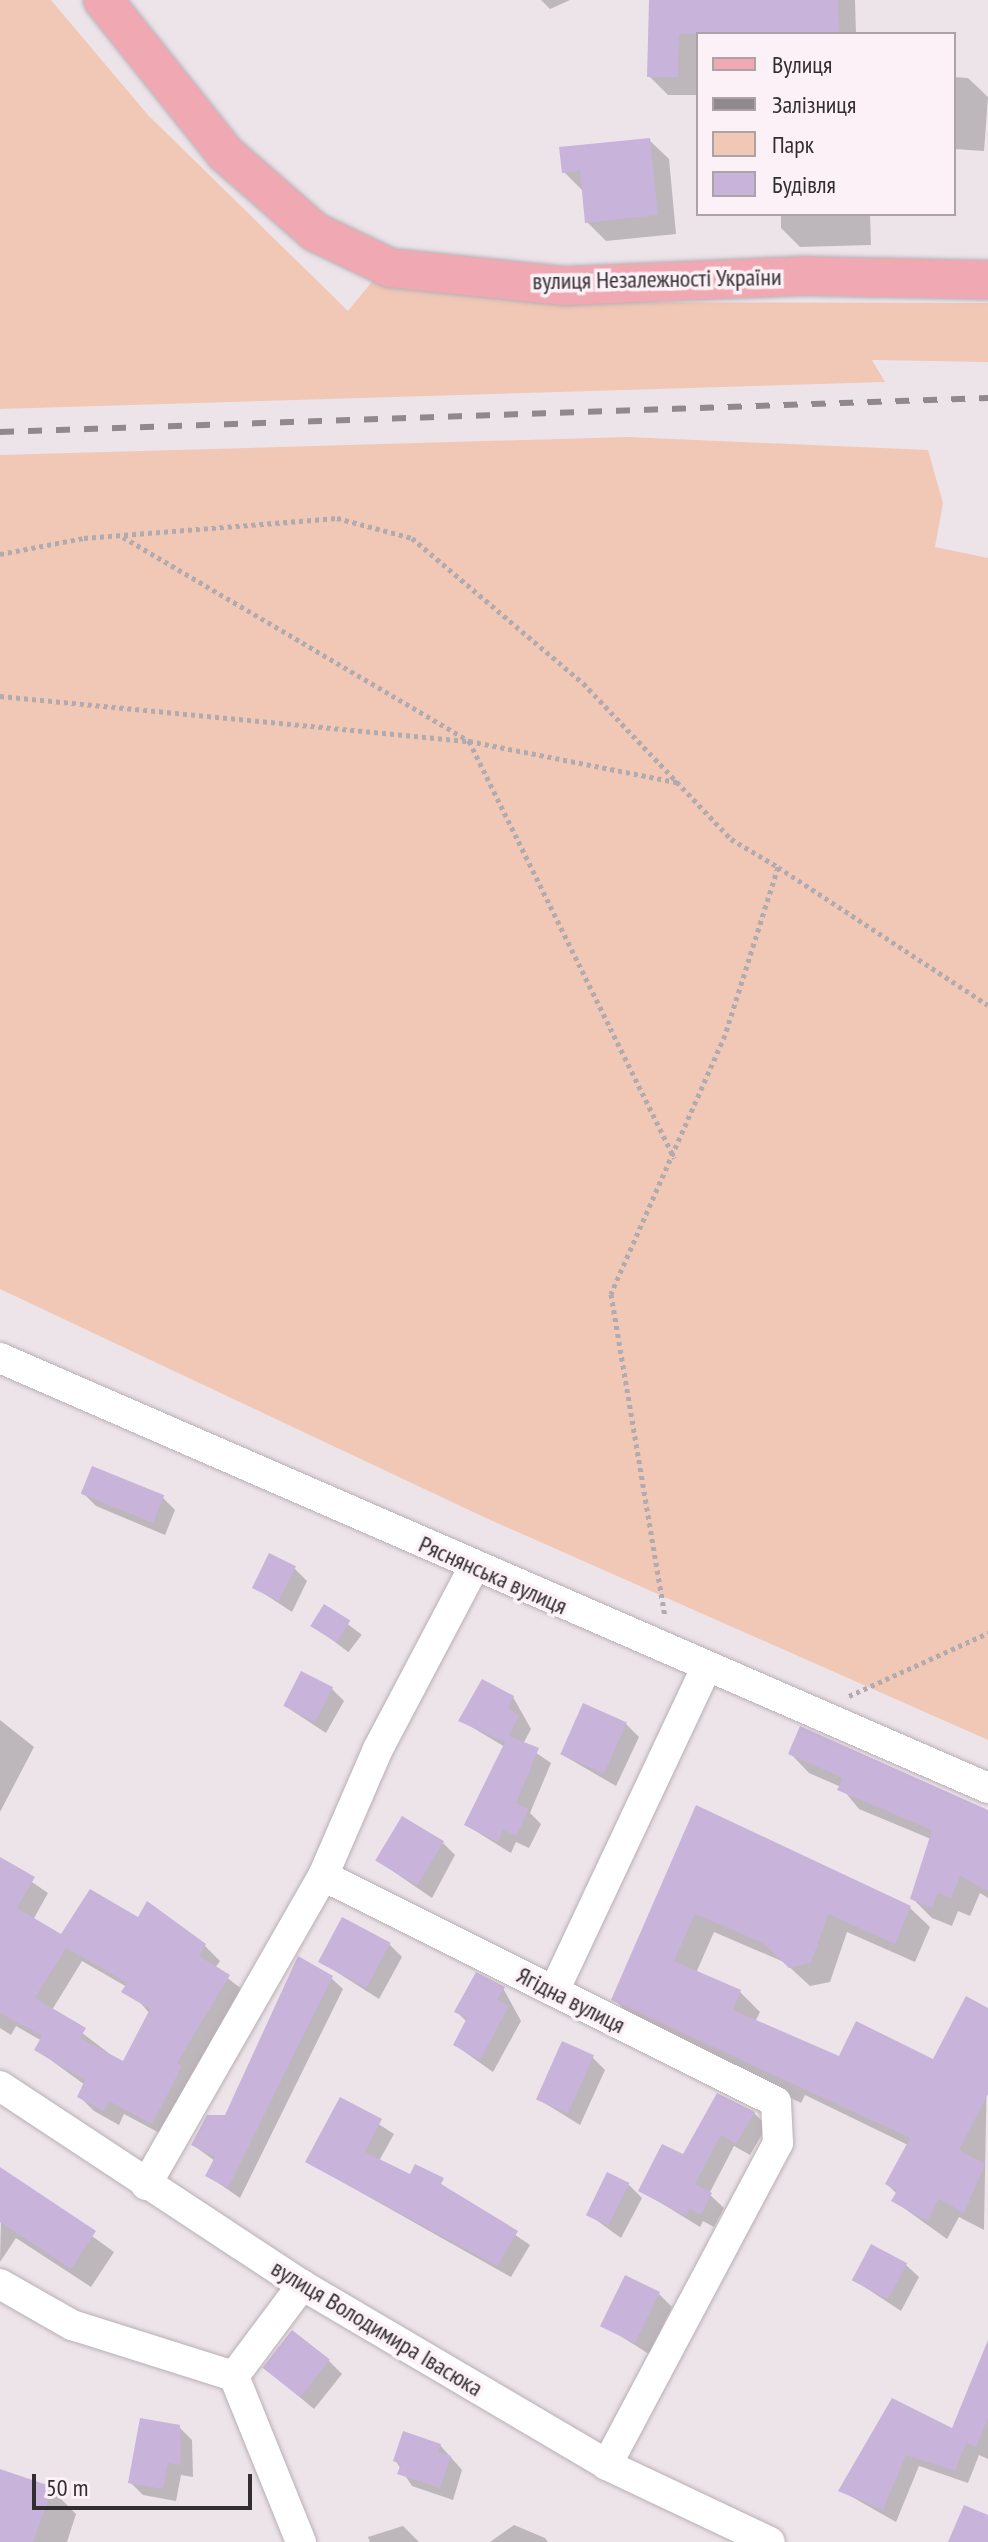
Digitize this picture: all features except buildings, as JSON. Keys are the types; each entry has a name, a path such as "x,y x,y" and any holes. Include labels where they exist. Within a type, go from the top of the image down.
{"main road":[{"name":"вулиця Незалежності України","path":"103,0 226,154 315,232 390,268 565,286 808,276 988,280"}],"street":[{"name":"Ряснянська вулиця","path":"0,1358 706,1668 988,1788"},
{"path":"146,2185 323,1876 378,1749 474,1567"},
{"path":"554,1991 706,1668"},
{"name":"Ягідна вулиця","path":"323,1876 776,2102 778,2143 607,2465"},
{"name":"вулиця Володимира Івасюка","path":"0,2086 302,2285 607,2465 770,2542"},
{"path":"0,2284 72,2325 234,2376"},
{"path":"234,2376 302,2285"},
{"path":"234,2376 301,2542"}],"path":[{"path":"0,554 122,536 337,518 412,538 583,683 731,839 988,1005"},
{"path":"122,536 469,741 674,1159"},
{"path":"0,696 469,741 677,782"},
{"path":"672,1653 611,1294 674,1159 725,1035 778,867"},
{"path":"811,1713 988,1633"}],"green space":[{"path":"0,0 51,0 148,115 348,311 375,278 565,302 988,303 988,362 872,360 885,382 0,409"},
{"path":"627,437 928,450 943,503 935,547 988,558 988,1740 488,1519 0,1289 0,455"}],"railway":[{"path":"0,432 988,398"}]}
